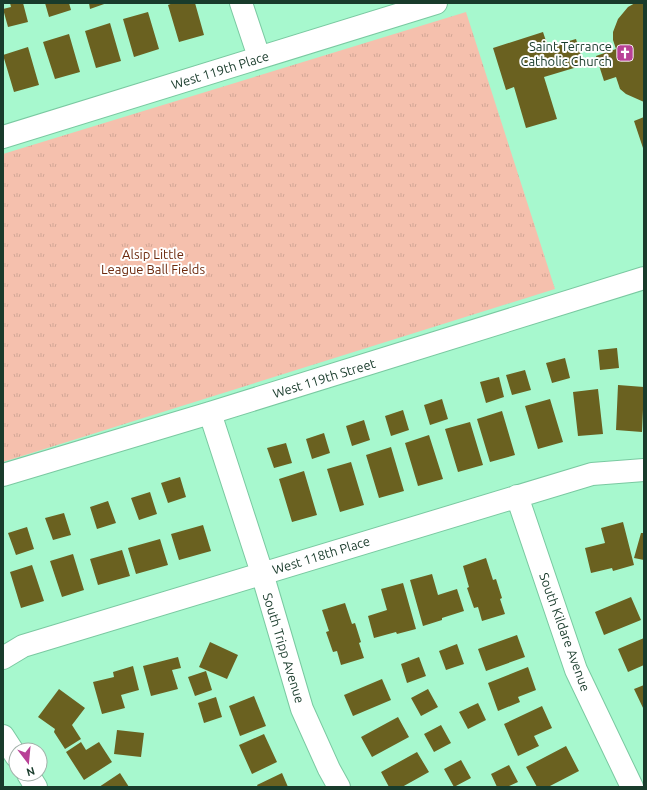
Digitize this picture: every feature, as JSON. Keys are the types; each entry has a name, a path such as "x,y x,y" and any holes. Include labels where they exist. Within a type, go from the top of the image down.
{"street":[{"path":"241,3 259,57"},
{"name":"West 119th Place","path":"3,137 436,3"},
{"name":"West 119th Street","path":"3,475 210,413 644,278"},
{"name":"South Tripp Avenue","path":"210,413 262,573 302,709 329,769 339,787"},
{"name":"West 118th Place","path":"3,658 23,646 592,474 644,470"},
{"name":"South Kildare Avenue","path":"517,496 576,670 632,787"}],"green space":[{"name":"Alsip Little League Ball Fields","path":"466,12 555,289 3,462 3,154"}],"building":[{"path":"10,3 23,3 28,22 8,27 3,9 11,7"},
{"path":"45,3 69,3 71,10 49,17"},
{"path":"89,3 107,3 90,9"},
{"path":"173,3 195,3 204,35 179,42 168,5"},
{"name":"Saint Terrance Catholic Church","path":"635,3 644,3 644,102 626,94 620,89 616,77 604,81 596,56 616,49 613,40 613,32 618,19 628,7"},
{"path":"148,12 159,49 134,57 123,19"},
{"path":"110,23 121,61 96,68 85,31"},
{"path":"543,32 548,47 576,39 584,65 544,77 557,119 526,128 514,87 506,90 493,48"},
{"path":"69,34 80,72 55,79 43,42"},
{"path":"28,47 39,85 14,92 3,55"},
{"path":"644,117 644,151 634,121"},
{"path":"617,348 619,368 600,370 598,350"},
{"path":"565,358 570,378 552,383 546,363"},
{"path":"525,370 531,390 512,395 506,375"},
{"path":"499,377 504,397 486,403 480,382"},
{"path":"618,385 644,387 642,432 616,430"},
{"path":"598,389 603,434 578,436 573,392"},
{"path":"442,399 448,419 430,425 424,405"},
{"path":"550,399 563,442 538,449 525,406"},
{"path":"403,410 409,430 391,436 385,416"},
{"path":"502,411 515,455 490,462 477,419"},
{"path":"364,420 370,440 352,446 346,426"},
{"path":"470,422 483,465 458,472 445,429"},
{"path":"324,433 330,453 312,459 306,439"},
{"path":"429,435 443,479 418,486 405,443"},
{"path":"286,443 292,463 274,468 267,448"},
{"path":"391,447 404,491 379,498 366,455"},
{"path":"351,462 364,505 340,512 327,469"},
{"path":"304,471 317,515 292,522 279,479"},
{"path":"180,477 186,497 168,503 161,483"},
{"path":"150,492 157,514 139,520 131,498"},
{"path":"108,501 116,523 97,529 90,507"},
{"path":"64,513 71,535 53,540 45,518"},
{"path":"623,522 634,565 613,571 612,568 591,573 585,548 605,543 601,528"},
{"path":"203,525 211,551 179,560 171,534"},
{"path":"27,527 34,549 16,555 8,533"},
{"path":"641,533 644,533 644,560 634,558"},
{"path":"160,539 168,565 136,574 128,548"},
{"path":"122,550 130,576 98,585 90,559"},
{"path":"73,554 84,590 62,597 50,561"},
{"path":"486,558 493,580 496,579 505,614 482,621 478,607 474,608 467,588 469,587 463,566"},
{"path":"32,565 44,601 21,608 10,572"},
{"path":"432,574 438,595 457,589 464,611 423,626 410,580"},
{"path":"403,583 416,629 397,634 396,632 374,638 368,616 387,610 381,589"},
{"path":"631,597 641,620 604,635 595,612"},
{"path":"345,603 352,624 355,623 364,658 341,665 337,651 333,652 326,632 329,631 322,610"},
{"path":"517,635 525,657 486,671 478,649"},
{"path":"644,638 644,665 628,672 618,649"},
{"path":"210,642 238,655 227,679 199,667"},
{"path":"457,644 464,664 446,670 439,651"},
{"path":"178,657 181,668 172,670 178,689 151,696 143,666"},
{"path":"419,657 426,676 407,683 401,664"},
{"path":"133,666 139,690 121,695 125,708 102,714 93,682 114,677 113,672"},
{"path":"528,667 536,690 518,697 520,702 498,711 488,683"},
{"path":"206,671 212,690 195,696 188,677"},
{"path":"382,679 391,700 353,716 344,695"},
{"path":"644,685 644,710 634,689"},
{"path":"59,689 85,708 72,725 81,739 65,749 54,732 55,729 38,717"},
{"path":"428,689 438,707 421,716 411,698"},
{"path":"254,696 266,726 240,736 229,706"},
{"path":"216,697 222,717 204,723 198,703"},
{"path":"478,703 486,720 468,729 459,712"},
{"path":"542,706 552,728 534,736 539,746 518,756 504,724"},
{"path":"398,717 409,737 372,757 361,737"},
{"path":"441,725 451,743 434,752 424,734"},
{"path":"117,730 144,733 141,757 114,754"},
{"path":"264,734 277,762 252,774 239,745"},
{"path":"81,742 86,750 99,742 112,762 84,780 66,752"},
{"path":"566,746 579,771 548,787 537,787 526,767"},
{"path":"417,752 429,772 402,787 389,787 381,772"},
{"path":"461,760 471,778 454,787 444,769"},
{"path":"509,765 518,782 507,787 497,787 491,774"},
{"path":"120,773 129,787 99,787"},
{"path":"282,773 288,787 258,787 257,785"}],"place":[{"name":"Saint Terrance Catholic Church","path":"625,53"}]}
